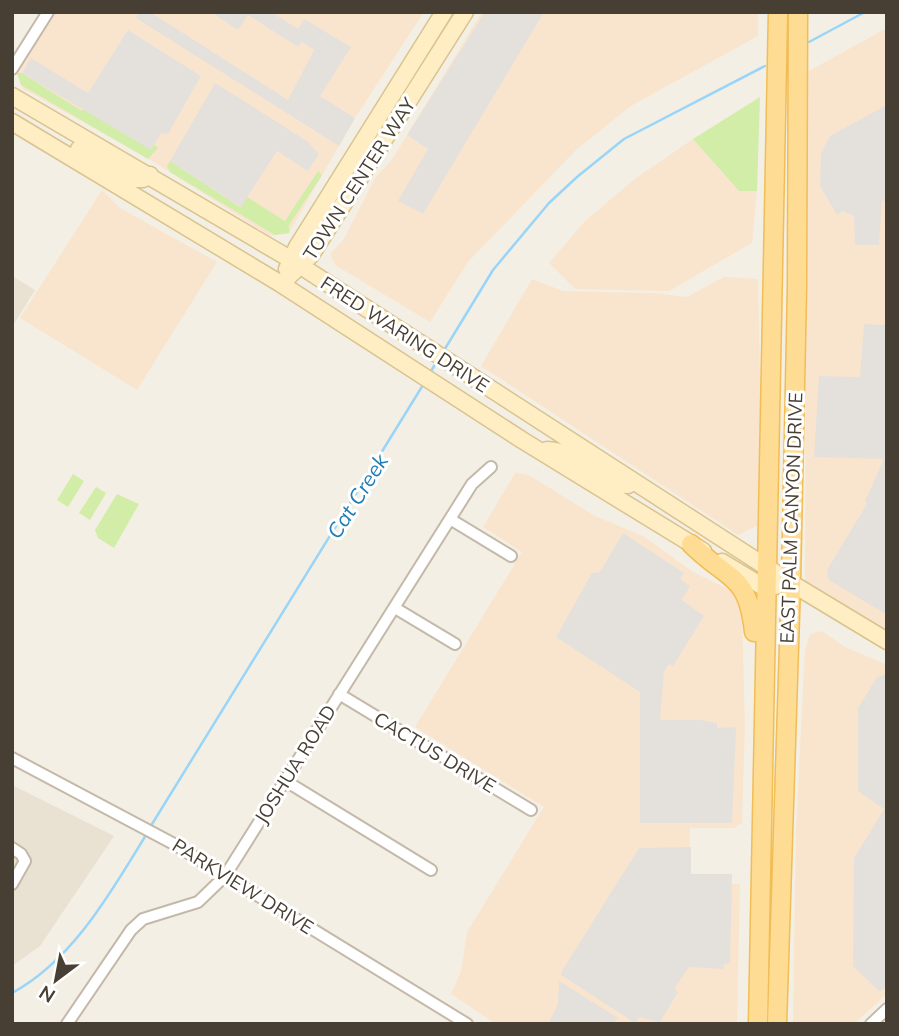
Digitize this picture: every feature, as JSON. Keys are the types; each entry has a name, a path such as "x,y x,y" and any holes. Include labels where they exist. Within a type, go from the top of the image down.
{"main road":[{"name":"TOWN CENTER WAY","path":"296,262 444,12"},
{"name":"TOWN CENTER WAY","path":"281,284 465,12"},
{"name":"EAST PALM CANYON DRIVE","path":"758,1024 778,12"},
{"name":"EAST PALM CANYON DRIVE","path":"777,1024 791,583 797,287 798,12"},
{"name":"FRED WARING DRIVE","path":"12,96 296,262 791,583 887,641"},
{"name":"FRED WARING DRIVE","path":"12,122 281,284 456,398 765,588"},
{"path":"43,140 74,147 134,179 143,179 150,175"},
{"path":"539,450 568,455 625,485 638,483"},
{"path":"626,504 631,499 643,500 678,520 703,525"},
{"path":"691,544 744,587 763,666"},
{"path":"765,588 791,583"}],"street":[{"path":"12,69 48,12"},
{"name":"JOSHUA ROAD","path":"67,1024 131,930 144,919 198,902 225,876 472,484 491,467"},
{"path":"450,519 511,556"},
{"path":"395,608 455,644"},
{"name":"CACTUS DRIVE","path":"339,694 531,810"},
{"name":"PARKVIEW DRIVE","path":"12,758 172,842 467,1024"},
{"path":"284,780 431,870"},
{"path":"12,848 22,854 25,861 12,884"},
{"path":"871,1024 887,1009"}],"shaded area":[{"path":"50,12 424,12 355,118 289,233 270,236 149,159 22,88 15,69"},
{"path":"138,12 150,12 288,100 314,50 302,42 298,47 248,15 238,30 215,15 217,12 271,12 298,29 304,19 351,47 320,96 355,118 339,146 136,18"},
{"path":"482,12 758,12 758,36 631,106 576,150 468,262 430,322 335,265 330,254 344,239 375,178 393,158"},
{"path":"485,12 544,12 423,214 398,201 428,149 407,135"},
{"path":"887,28 887,633 805,582 807,72"},
{"path":"128,30 201,76 168,134 161,133 151,150 22,73 31,58 88,93"},
{"path":"215,83 307,141 319,154 308,171 277,151 241,207 170,161"},
{"path":"887,105 887,200 882,201 879,245 855,245 854,216 843,211 837,215 820,186 821,154 830,136"},
{"path":"693,139 739,191 757,191 752,243 669,291 575,289 549,263 586,220 636,178"},
{"path":"102,190 120,208 217,262 137,390 20,318"},
{"path":"12,276 35,290 12,327"},
{"path":"724,277 758,279 761,422 757,526 738,535 481,366 532,279 563,291 653,293 687,297"},
{"path":"864,324 887,325 887,615 829,580 827,570 867,504 865,501 884,459 814,457 819,376 860,377"},
{"path":"515,473 529,475 595,516 643,536 693,572 736,593 742,611 745,727 742,823 734,828 690,828 689,881 740,884 737,1024 496,1024 451,994 461,972 467,932 544,807 415,727 522,552 483,527"},
{"path":"623,533 684,573 680,579 690,586 682,600 704,616 673,666 669,664 664,672 660,720 700,720 717,723 717,728 736,727 732,823 640,823 640,692 556,637 592,573 600,572"},
{"path":"822,631 845,647 887,665 887,994 854,1024 793,1024 796,830 805,650 810,634"},
{"path":"887,674 887,985 880,992 853,966 854,858 884,809 858,791 858,708 877,677"},
{"path":"12,785 114,836 40,946 12,966"},
{"path":"691,847 691,874 732,874 730,963 724,964 723,969 689,967 674,989 678,992 660,1022 639,1017 635,1023 561,975 562,971 639,848"},
{"path":"559,981 618,1018 613,1024 548,1024 558,1004"}],"green space":[{"path":"17,73 22,73 82,111 84,108 151,149 154,144 158,148 148,159 21,85"},
{"path":"760,97 757,191 739,191 693,139"},
{"path":"170,161 240,207 247,197 285,221 318,171 322,175 289,225 289,233 275,235 170,172 167,166"},
{"path":"73,474 84,481 68,507 57,500"},
{"path":"96,487 106,493 90,520 79,513"},
{"path":"117,494 139,504 114,548 98,538 95,530"}],"waterway":[{"name":"Cat Creek","path":"809,42 865,12"},
{"name":"Cat Creek","path":"443,352 493,270 549,203 577,177 624,139 765,66"},
{"name":"Cat Creek","path":"430,373 437,361"},
{"name":"Cat Creek","path":"149,829 423,385"},
{"name":"Cat Creek","path":"12,993 34,979 72,944 104,901 146,835"}]}
